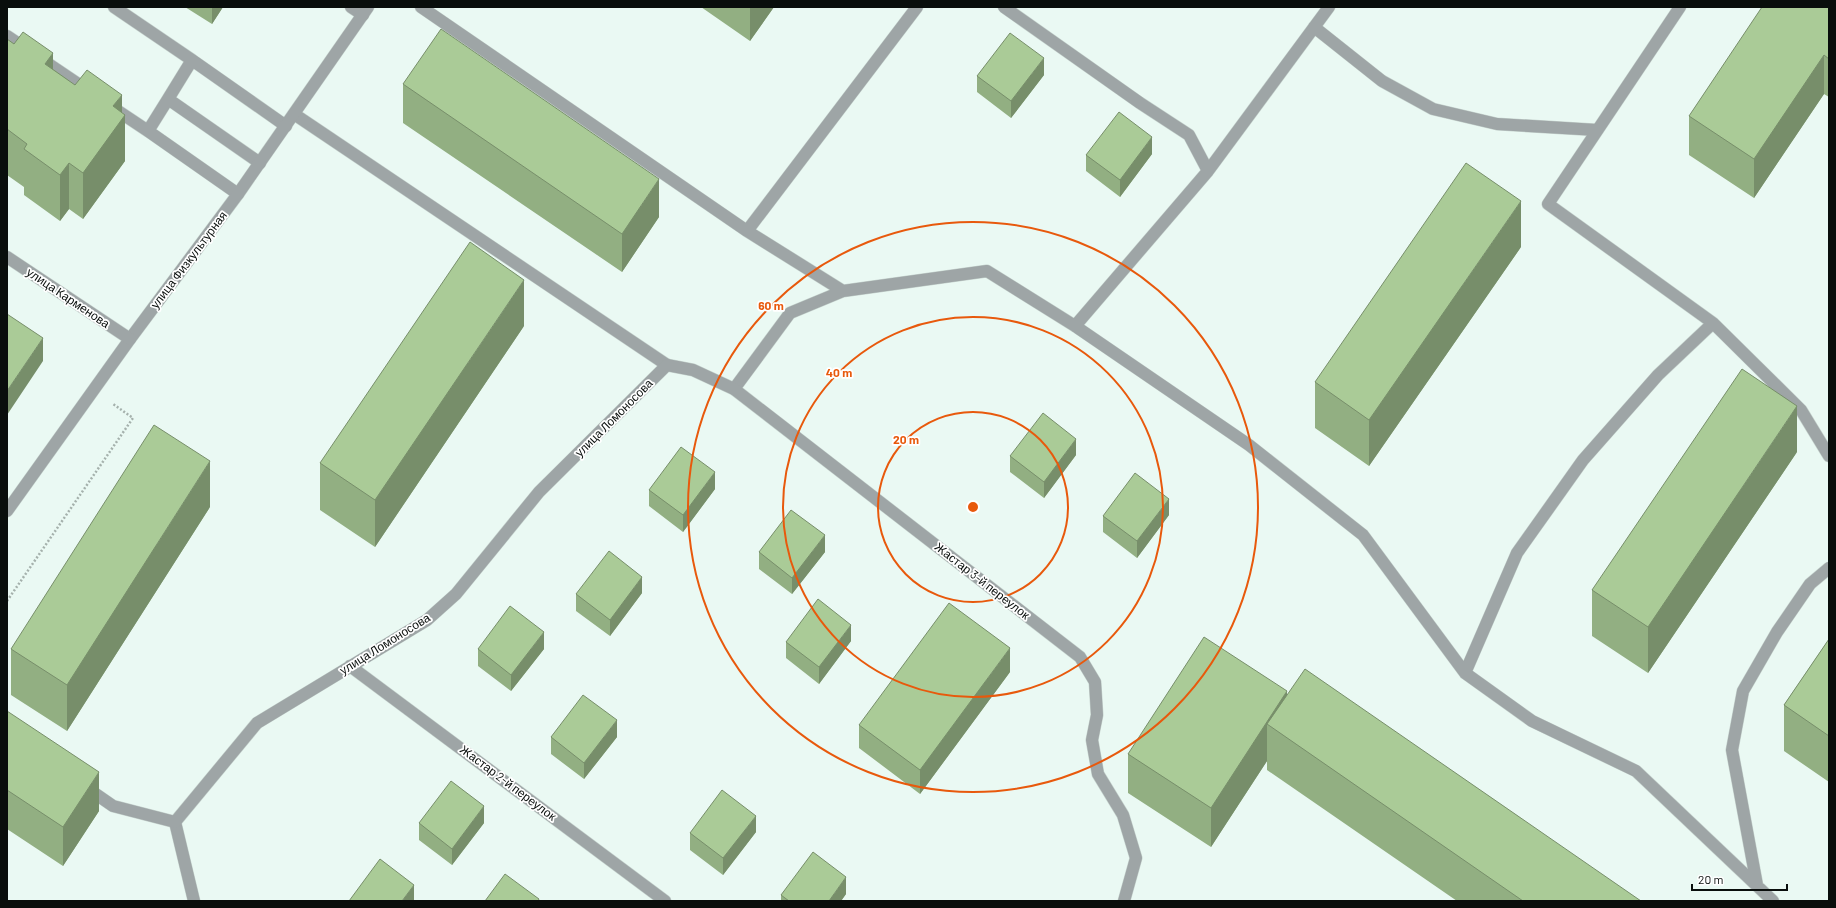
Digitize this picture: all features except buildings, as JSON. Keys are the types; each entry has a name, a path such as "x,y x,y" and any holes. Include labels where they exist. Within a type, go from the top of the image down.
{"street":[{"path":"114,7 286,126"},
{"path":"351,7 366,11"},
{"path":"421,7 747,231 843,291"},
{"path":"747,231 917,7"},
{"path":"1004,7 1140,103 1189,135 1208,171"},
{"path":"1075,326 1208,171 1329,7"},
{"path":"1680,7 1548,204 1713,323 1801,410 1829,456"},
{"name":"улица Физкультурная","path":"7,510 130,339 238,194 366,11"},
{"path":"1314,27 1382,81 1433,109 1497,124 1597,130"},
{"path":"7,36 238,194"},
{"path":"148,131 192,60"},
{"path":"168,99 260,163"},
{"path":"294,114 667,365"},
{"name":"улица Карменова","path":"7,257 130,339"},
{"path":"734,389 790,313 843,291 987,271 1075,326 1248,445 1362,536 1466,673 1532,720 1636,771 1773,901"},
{"path":"1466,673 1517,553 1583,460 1658,375 1713,323"},
{"name":"Жастар 3-й переулок","path":"667,365 694,370 734,389 1080,657 1095,682 1096,715 1092,740 1098,774 1123,815 1136,858 1124,901"},
{"name":"улица Ломоносова","path":"176,822 258,724 427,620 456,594 540,492 667,365"},
{"path":"1757,885 1732,750 1743,691 1777,632 1810,584 1829,568"},
{"name":"Жастар 2-й переулок","path":"350,666 665,901"},
{"path":"75,780 113,806 176,822 194,901"}],"path":[{"path":"7,600 134,418 93,390"}]}
